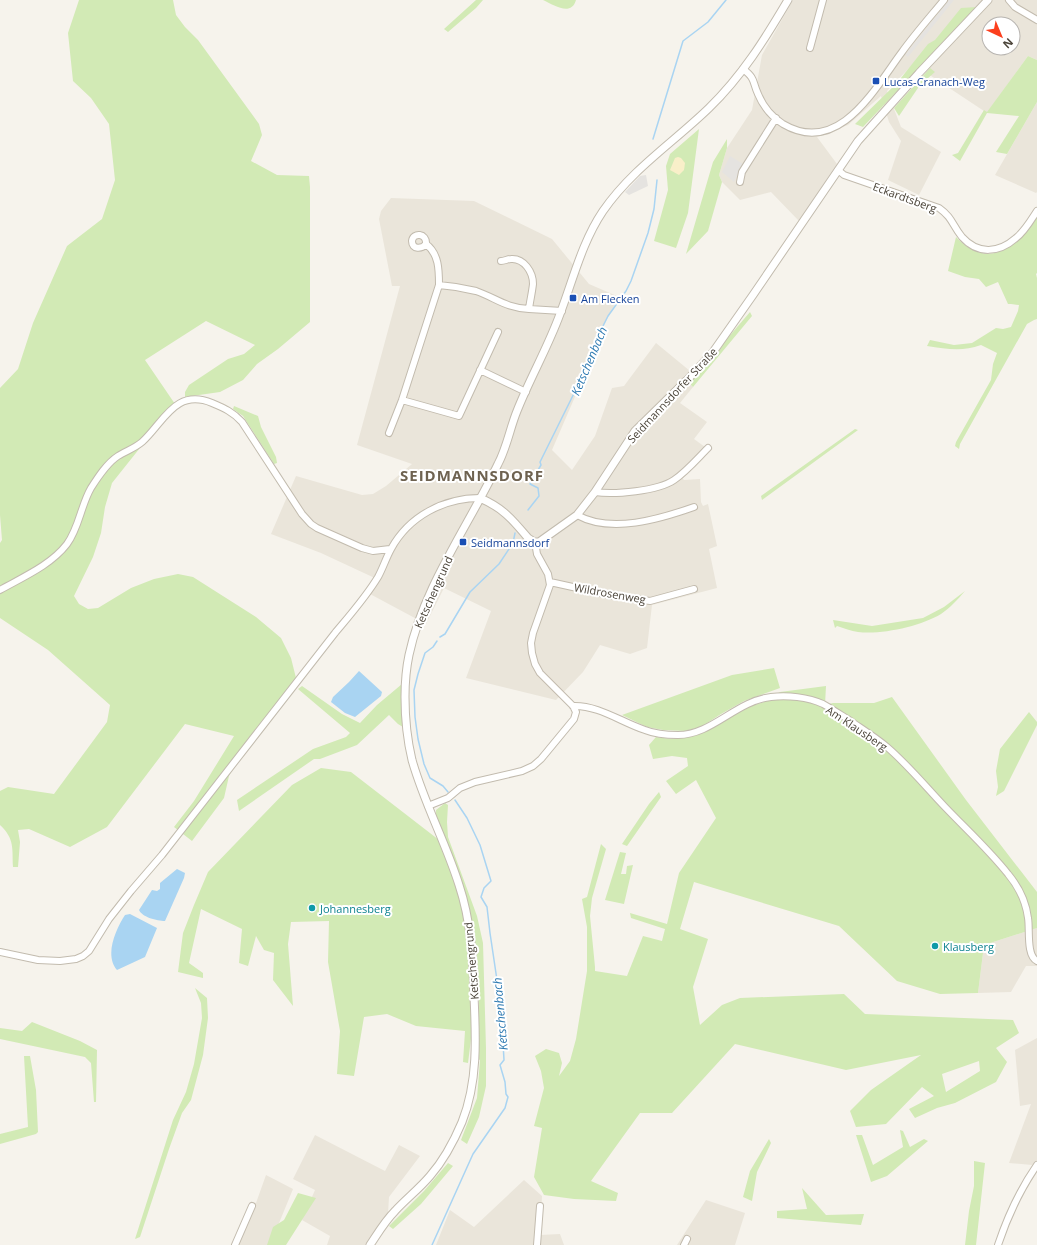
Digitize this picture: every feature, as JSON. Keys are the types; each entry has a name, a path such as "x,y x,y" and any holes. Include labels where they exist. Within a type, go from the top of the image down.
{"street":[{"name":"Ketschengrund","path":"370,1245 393,1213 430,1176 445,1157 454,1141 463,1119 470,1098 473,1078 476,1031 472,945 466,911 459,885 416,774 408,744 405,717 405,679 412,641 427,600 498,464 517,412 562,311 584,248 596,223 604,210 634,174 710,106 743,69 766,37 788,0"},
{"path":"810,48 823,0"},
{"path":"743,69 752,75 764,105 776,118 790,127 804,132 831,129 844,122 857,110 944,0"},
{"name":"Seidmannsdorfer Straße","path":"535,542 542,540 577,515 595,492 635,431 713,352 866,131 988,0"},
{"path":"1008,0 1015,7 1037,20"},
{"path":"740,182 742,172 776,118"},
{"name":"Eckardtsberg","path":"838,170 844,175 939,208 950,217 958,231 970,245 986,251 994,250 1006,245 1017,238 1027,227 1037,211"},
{"path":"389,433 402,400 439,285 437,259 434,252 426,244"},
{"path":"501,261 511,259 519,260 526,265 531,274 533,283 529,309"},
{"path":"439,285 452,286 477,292 508,306 519,309 562,311"},
{"path":"402,400 459,416 498,332"},
{"path":"480,370 526,392"},
{"path":"0,590 47,563 56,556 70,539 91,489 107,465 117,456 138,445 170,410 181,402 193,398 204,399 229,410 238,418 302,514 311,524 362,548 373,551 390,549"},
{"path":"595,492 612,493 664,485 682,474 708,448"},
{"path":"0,952 38,960 56,961 76,959 89,951 114,913 131,891 162,856 370,589 379,575 390,549 398,537 425,513 436,507 467,498 480,498 502,510 528,538 535,542 537,554 546,568 550,582 549,589 533,633 531,643 532,653 535,664 540,673 573,706 576,714 571,724 541,759 533,766 522,771 475,782 460,788 448,798 428,806"},
{"path":"577,515 585,520 595,523 618,523 665,517 694,507"},
{"name":"Wildrosenweg","path":"550,582 609,595 650,601 694,589"},
{"name":"Am Klausberg","path":"573,706 590,707 650,732 680,735 703,729 738,708 765,698 801,698 825,705 872,736 905,764 998,862 1013,880 1024,902 1028,918 1030,951 1032,958 1037,961"},
{"path":"998,1245 1014,1202 1025,1182 1037,1165"},
{"path":"235,1245 252,1206"},
{"path":"537,1245 540,1206"}],"shaded area":[{"path":"793,0 1037,0 1037,60 1028,56 987,113 913,64 887,91 901,127 941,152 919,195 888,180 901,141 889,122 881,96 848,125 817,137 837,164 799,221 771,192 740,200 722,182 719,175 727,148 752,110 762,55"},
{"path":"949,0 954,0 908,57 905,55"},
{"path":"1037,102 1037,192 1036,193 995,175"},
{"path":"730,156 743,164 734,182 722,172"},
{"path":"646,175 648,186 629,195 625,192 640,176"},
{"path":"391,198 474,201 552,239 589,284 619,297 600,332 593,355 552,450 572,470 595,436 612,388 624,386 656,343 690,371 683,377 693,387 680,403 707,422 694,439 705,447 678,473 684,480 700,479 701,502 703,506 708,504 717,546 709,549 717,588 652,605 647,648 630,654 600,645 583,672 556,700 466,678 491,611 444,588 426,624 370,594 379,580 321,553 271,534 296,476 362,495 373,494 386,486 412,464 357,445 400,286 392,286 379,219 381,211"},
{"path":"1037,928 1037,966 1026,966 1011,992 978,993 984,945"},
{"path":"1037,1038 1037,1160 1032,1165 1009,1163 1031,1104 1020,1106 1015,1050"},
{"path":"315,1135 385,1171 399,1145 420,1156 389,1197 388,1214 366,1245 327,1245 330,1236 302,1220 315,1190 293,1179"},
{"path":"266,1175 293,1189 270,1245 233,1245 252,1202 256,1203"},
{"path":"524,1180 542,1196 540,1235 560,1234 564,1245 436,1245 450,1210 474,1227"},
{"path":"706,1200 745,1213 735,1245 677,1245"}],"green space":[{"path":"79,0 173,0 176,15 198,40 259,124 262,135 251,161 277,175 309,176 310,322 278,349 257,364 243,380 220,392 185,397 185,392 189,385 228,359 244,354 255,345 206,321 145,360 175,404 112,483 105,507 101,533 93,557 74,596 79,604 88,609 98,608 131,588 154,579 178,574 193,577 256,617 281,638 291,658 296,678 248,739 229,776 224,798 192,841 174,827 194,801 234,736 185,724 107,827 70,847 29,829 18,830 20,842 18,867 13,867 12,844 5,830 0,825 0,791 8,787 54,794 107,722 110,705 48,650 0,618 0,543 2,540 0,515 0,388 18,369 33,323 67,246 102,219 115,180 109,124 91,98 73,81 68,33"},
{"path":"476,0 483,0 448,32 444,29"},
{"path":"543,0 576,0 574,5 566,9 557,7"},
{"path":"977,7 863,127 855,124 897,83 928,44 935,40 961,8"},
{"path":"1028,56 1037,60 1037,102 1007,154 996,152 1019,116 987,113 960,161 952,155 958,153 984,110 987,112"},
{"path":"930,68 935,72 920,85 899,116 894,108"},
{"path":"699,129 688,213 676,248 654,241 668,190 666,166 670,154"},
{"path":"727,139 727,148 719,175 722,182 708,231 686,254 713,162"},
{"path":"1037,215 1037,319 1027,324 960,444 959,449 955,446 956,442 991,380 993,364 997,353 981,345 967,349 948,349 927,346 930,340 954,345 972,343 996,328 1003,329 1011,327 1019,305 1008,304 998,282 986,287 979,279 965,277 948,271 956,237 962,243 975,251 989,254 996,253 1014,242"},
{"path":"750,312 752,316 693,387 689,383"},
{"path":"234,406 258,416 261,427 276,457 277,463 274,464 243,416 233,409"},
{"path":"855,429 858,430 762,500 761,496"},
{"path":"965,591 941,614 912,626 890,631 868,633 855,632 837,626 835,628 833,620 872,626 923,618 944,607"},
{"path":"774,668 780,688 744,701 701,727 685,731 663,730 647,727 622,715 732,675"},
{"path":"402,684 403,727 389,715 357,745 320,759 314,759 239,811 237,800 313,749 346,737 350,733 298,689 302,686 342,714 360,723 377,705"},
{"path":"826,686 825,705 833,703 874,703 892,697 966,800 1037,892 1037,928 984,945 978,993 940,994 897,981 839,926 694,882 680,929 708,939 693,987 700,1025 722,1005 740,998 844,994 865,1014 1013,1020 1019,1033 996,1048 1007,1062 996,1082 955,1103 937,1108 915,1118 909,1109 934,1096 922,1087 886,1124 856,1127 850,1111 871,1090 921,1055 846,1070 735,1044 672,1113 640,1113 591,1181 618,1193 616,1201 574,1199 544,1195 534,1177 542,1128 534,1126 544,1088 541,1071 535,1056 546,1049 559,1053 562,1063 559,1076 570,1061 576,1039 587,971 587,927 582,899 587,897 601,844 606,849 592,898 590,916 595,971 627,976 643,936 662,941 665,929 631,918 630,913 667,924 679,873 716,818 696,780 676,794 666,781 688,766 687,758 672,756 653,759 649,745 656,737 671,739 702,733 742,709 764,702 780,692","holes":["979,1061 980,1071 946,1092 942,1074"]},
{"path":"1029,712 1037,722 1037,725 1004,791 996,796 998,787 996,771 1000,749"},
{"path":"321,768 351,772 439,840 465,916 471,965 472,1031 468,1063 463,1062 465,1031 416,1026 387,1014 364,1017 354,1076 337,1074 340,1031 328,962 329,921 291,922 288,944 293,1006 273,980 274,953 264,950 256,936 248,966 239,963 242,929 201,909 189,963 203,973 203,978 178,972 183,933 208,872 292,785"},
{"path":"659,792 661,797 627,846 622,844 649,804"},
{"path":"445,803 448,805 448,837 477,916 483,943 486,1086 479,1117 467,1144 461,1140 477,1098 480,1060 478,1059 479,1020 477,962 472,923 465,893 458,870 436,815 436,810"},
{"path":"620,852 626,853 621,874 626,874 627,866 633,865 624,904 605,900"},
{"path":"195,988 207,998 208,1018 203,1055 191,1100 182,1113 140,1237 135,1239 173,1120 186,1092 194,1064 202,1018 201,1003"},
{"path":"32,1022 80,1041 97,1050 96,1102 94,1102 91,1063 85,1057 0,1039 0,1028 22,1031"},
{"path":"24,1056 30,1056 36,1090 38,1132 36,1134 0,1144 0,1134 28,1127"},
{"path":"900,1130 903,1131 910,1147 924,1139 928,1141 887,1176 871,1182 856,1135 862,1135 873,1165 903,1147"},
{"path":"769,1139 771,1143 757,1172 752,1201 743,1197 750,1171"},
{"path":"974,1161 985,1163 976,1245 965,1245 974,1186"},
{"path":"448,1163 453,1166 421,1204 393,1229 389,1226 424,1191"},
{"path":"802,1188 826,1215 864,1214 861,1225 777,1218 777,1211 807,1209"},
{"path":"298,1193 316,1198 286,1245 267,1245 273,1227 284,1220"}],"sand":[{"path":"678,157 685,163 684,170 679,175 670,170 675,158"}],"water":[{"path":"359,671 382,692 381,696 355,717 345,713 331,702 333,697"},
{"path":"177,869 185,873 184,878 165,921 143,915 139,910 152,890 157,891 160,889 160,883"},
{"path":"130,914 157,928 145,957 117,970 113,964 111,950 118,927 125,915"}],"waterway":[{"name":"Ketschenbach","path":"653,139 683,41 708,22 726,0"},
{"name":"Ketschenbach","path":"528,510 539,496 538,488 530,484 541,465 540,462 593,355 600,332 608,316 626,291 631,281 648,233 654,209 657,180"},
{"name":"Ketschenbach","path":"440,637 445,634 470,592 499,564 513,543 515,533"},
{"name":"Ketschenbach","path":"437,641 433,647 425,653 418,674 414,690 415,717 424,764 430,778 443,786 448,792"},
{"name":"Ketschenbach","path":"432,1245 473,1154 505,1108 508,1097 506,1094 505,1082 500,1065 504,1060 501,1007 487,907 481,897 484,888 491,881 480,845 467,818 455,800"}],"place":[{"name":"Lucas-Cranach-Weg","path":"876,81"},
{"name":"Am Flecken","path":"573,298"},
{"name":"Seidmannsdorf","path":"463,542"},
{"name":"Johannesberg","path":"312,908"},
{"name":"Klausberg","path":"935,946"}],"district":[{"name":"SEIDMANNSDORF","path":"472,475"}]}
